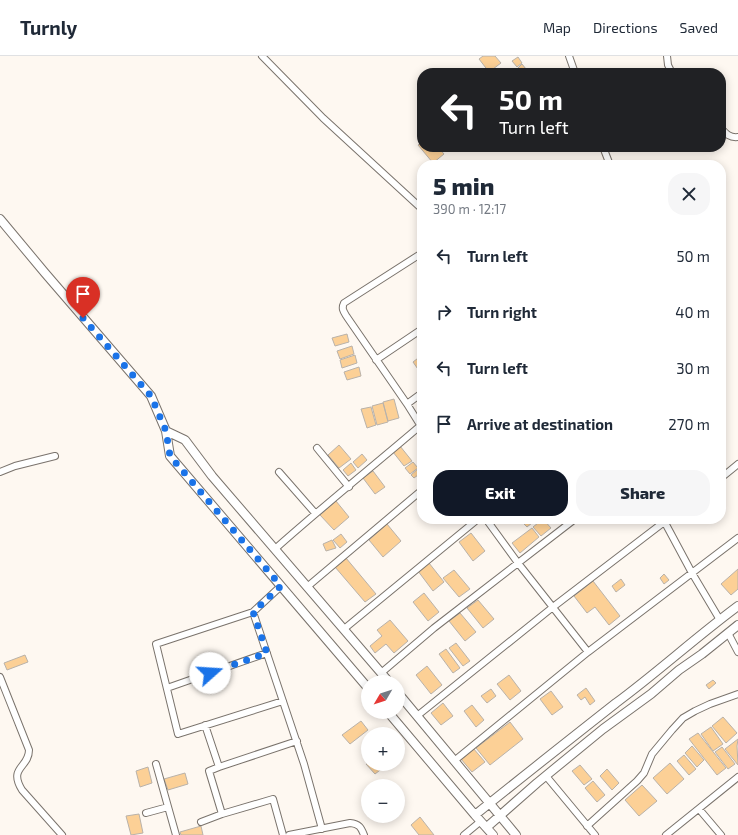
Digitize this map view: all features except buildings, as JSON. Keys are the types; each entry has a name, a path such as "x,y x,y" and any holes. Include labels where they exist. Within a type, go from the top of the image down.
{"street":[{"path":"262,56 322,118 417,204"},
{"path":"569,56 573,68"},
{"path":"667,56 670,68"},
{"path":"726,134 728,136 738,138"},
{"path":"0,219 151,396 166,431 170,456 361,680"},
{"path":"417,256 344,302 342,306 343,311 417,420"},
{"path":"376,360 417,332"},
{"path":"407,404 417,397"},
{"path":"275,549 315,513 349,487 417,430"},
{"path":"166,431 185,440 212,476 381,673 434,628 569,524"},
{"path":"317,448 349,487"},
{"path":"0,472 15,466 55,456"},
{"path":"726,474 738,464"},
{"path":"279,472 315,513"},
{"path":"307,587 417,494"},
{"path":"344,629 472,524"},
{"path":"490,524 518,563 588,652"},
{"path":"417,716 660,524"},
{"path":"667,524 692,573 738,652"},
{"path":"454,761 588,652 738,538"},
{"path":"281,586 253,612 156,644 178,734 283,700"},
{"path":"475,815 556,749 616,704 738,606"},
{"path":"253,612 297,741 322,828"},
{"path":"464,835 500,816 603,729 651,694 678,670 702,654 738,624"},
{"path":"167,688 267,653"},
{"path":"0,677 29,750 27,760 18,772 18,784 62,835"},
{"path":"587,826 637,781 644,773 652,754 683,718 710,704 738,694"},
{"path":"405,701 516,835"},
{"path":"394,719 493,835"},
{"path":"205,725 219,767"},
{"path":"222,814 209,771 297,741"},
{"path":"156,764 176,835"},
{"path":"546,776 595,835"},
{"path":"666,835 738,777"},
{"path":"201,822 222,814 273,799 284,835"},
{"path":"146,813 168,807"},
{"path":"699,809 721,835"},
{"path":"289,835 350,823 356,824 362,828 364,835"}],"route":[{"path":"83,318 151,396 166,431 170,456 281,586 253,612 267,653 210,673"}]}
